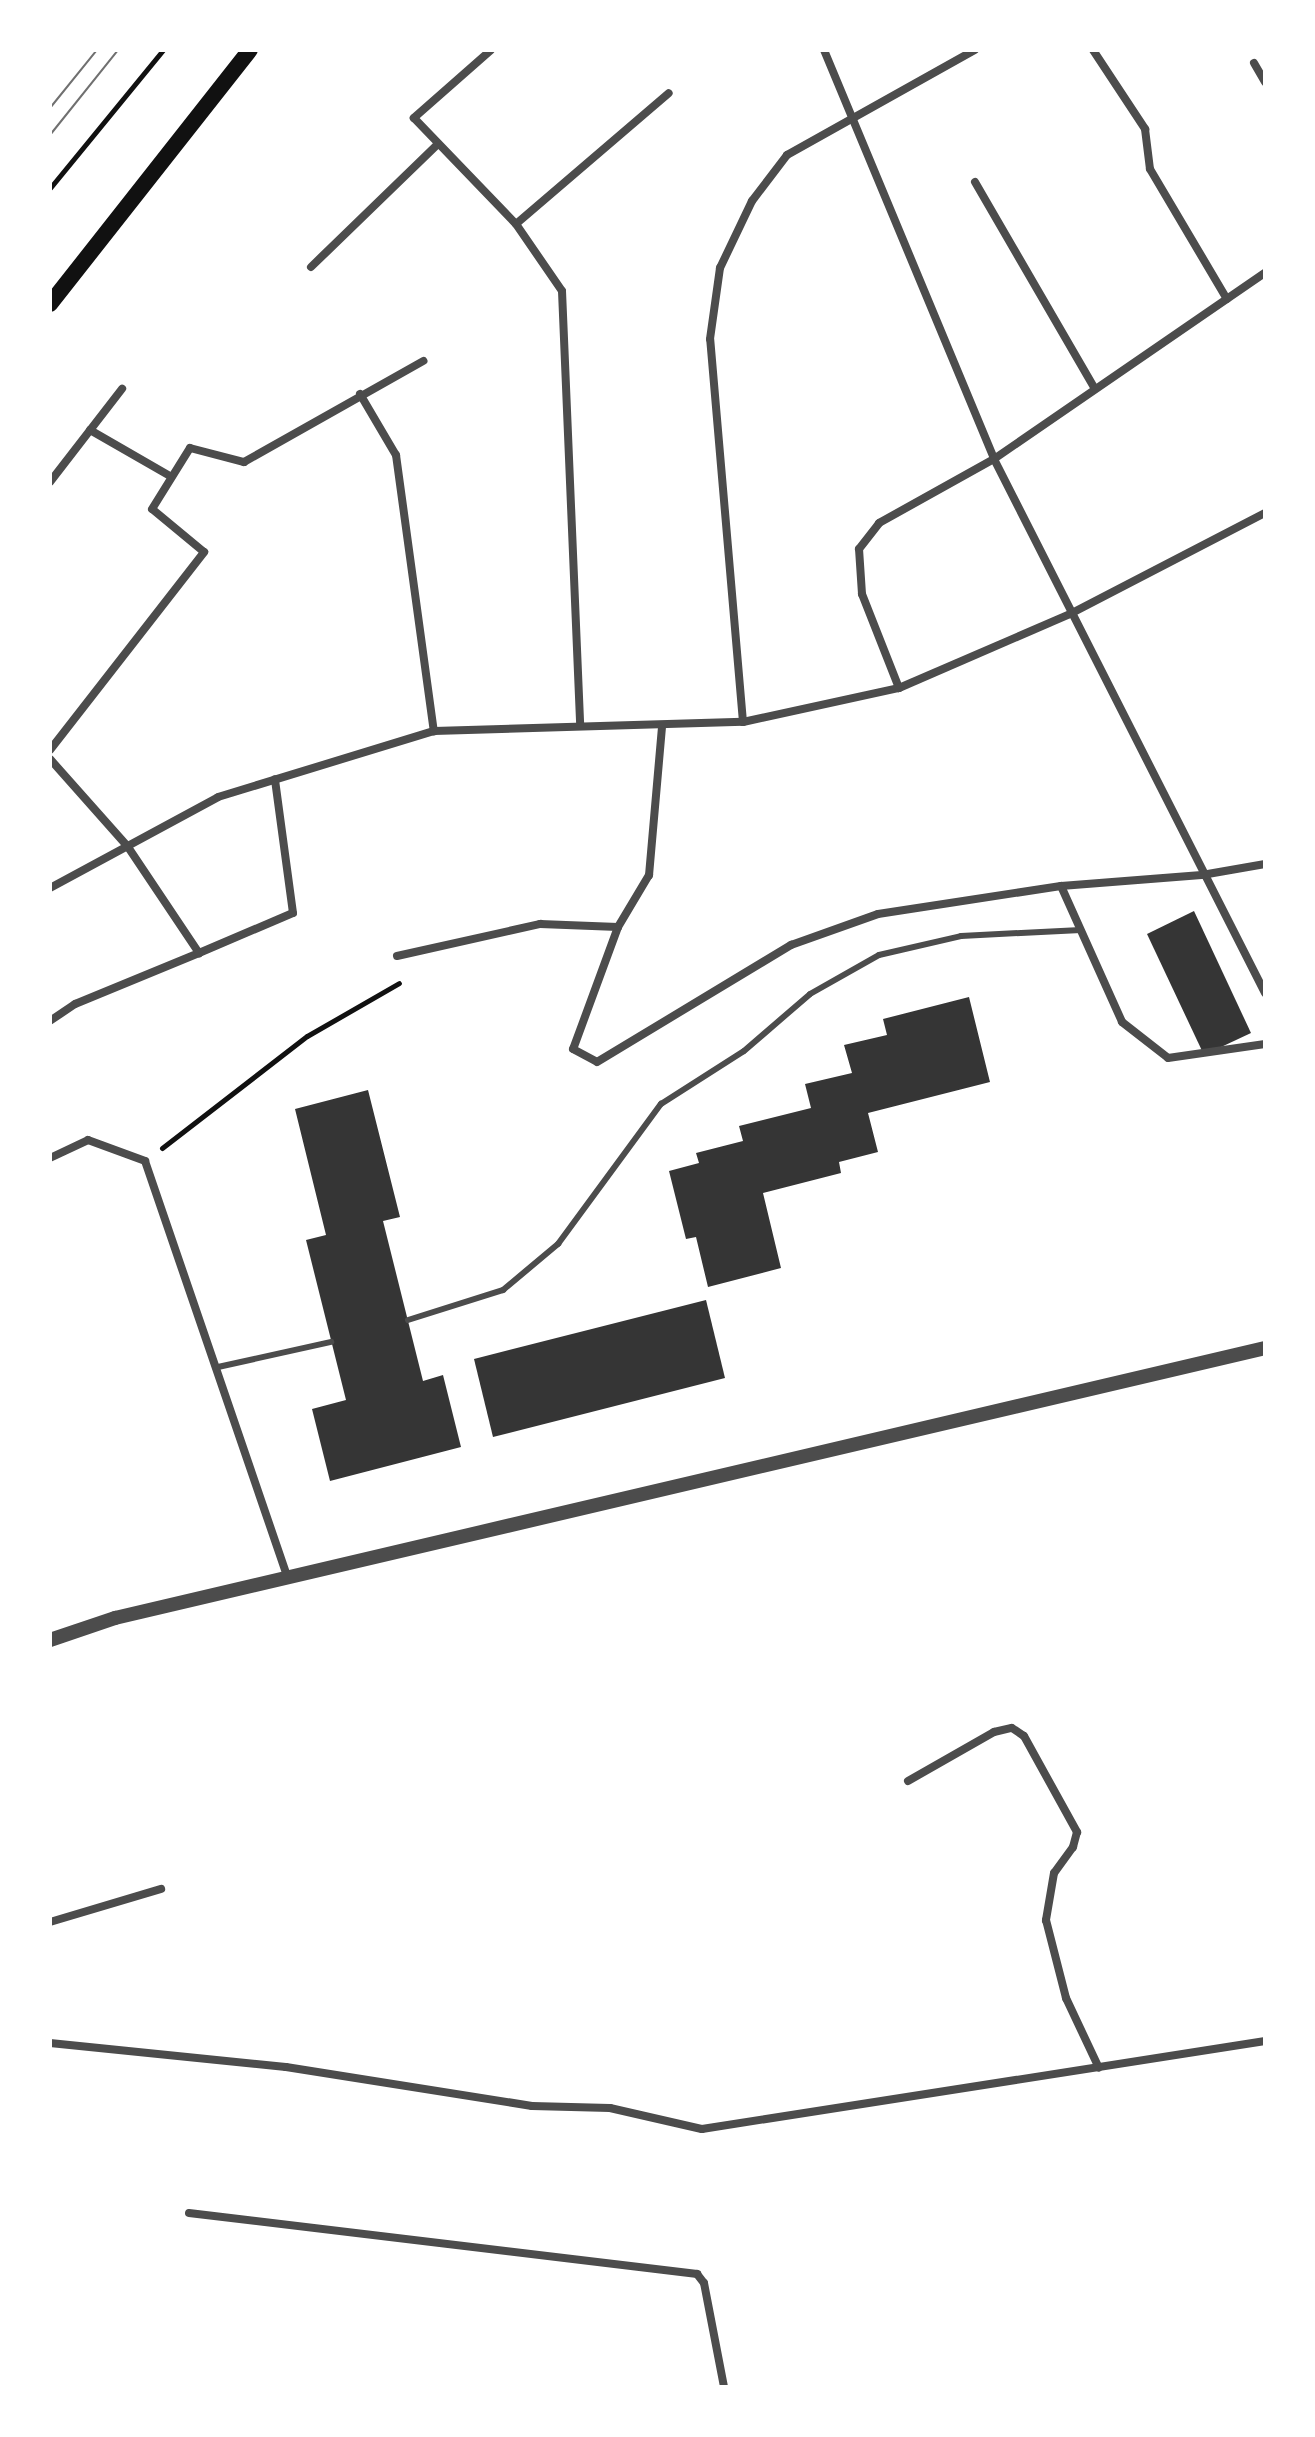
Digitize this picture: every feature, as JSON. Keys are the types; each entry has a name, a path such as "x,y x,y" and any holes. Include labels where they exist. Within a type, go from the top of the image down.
{"main road":[{"path":"50,304 250,50"}],"street":[{"path":"824,50 855,117 994,459 1202,875 1265,993"},
{"path":"743,722 710,339 720,268 752,201 787,155 975,50"},
{"path":"1093,50 1145,129 1150,169 1227,299"},
{"path":"485,52 414,118 436,146 516,224 562,291 580,726"},
{"path":"1254,63 1265,82"},
{"path":"516,224 669,93"},
{"path":"311,267 436,146"},
{"path":"975,182 1095,389"},
{"path":"899,688 862,594 859,549 879,523 994,459 1265,273"},
{"path":"50,750 204,552 152,509 190,448 244,462 423,361"},
{"path":"50,482 122,389"},
{"path":"360,394 396,455 434,731"},
{"path":"90,430 170,476"},
{"path":"50,888 218,797 434,731 580,726 662,727 743,722 899,688 1070,614 1265,513"},
{"path":"662,727 649,875 618,927 573,1049 597,1062 791,945 878,914 1061,886 1202,875 1265,864"},
{"path":"50,759 128,847 199,953"},
{"path":"50,1021 75,1004 293,913 275,779"},
{"path":"1061,886 1122,1022 1168,1058 1265,1044"},
{"path":"397,956 540,924 618,927"},
{"path":"50,1158 88,1140 145,1161 288,1578"},
{"path":"50,1640 115,1618 1265,1348"},
{"path":"908,1781 994,1732 1012,1728 1024,1736 1077,1832 1073,1847 1054,1873 1046,1920 1066,1998 1099,2068"},
{"path":"50,1922 161,1889"},
{"path":"50,2043 286,2067 532,2106 610,2108 702,2129 1265,2041"},
{"path":"189,2213 697,2274 704,2283 724,2387"}],"lane":[{"path":"408,1320 503,1290 558,1244 661,1104 744,1051 810,994 879,955 961,936 1081,930"},
{"path":"218,1367 331,1342"}],"path":[{"path":"50,188 163,50"},
{"path":"145,1161 307,1036 384,987 408,980"}],"building":[{"path":"1194,911 1251,1033 1204,1055 1147,934"},
{"path":"969,997 990,1082 868,1113 878,1152 839,1162 841,1173 763,1193 781,1268 708,1287 696,1237 686,1239 669,1171 699,1163 696,1153 743,1141 739,1126 811,1108 805,1084 852,1073 844,1045 887,1035 883,1019"},
{"path":"368,1090 400,1217 383,1221 423,1381 443,1375 461,1447 330,1481 312,1409 346,1400 306,1240 326,1235 295,1109"},
{"path":"706,1300 725,1378 493,1437 474,1359"}],"tram line":[{"path":"50,108 97,50"},
{"path":"50,135 118,50"}]}
